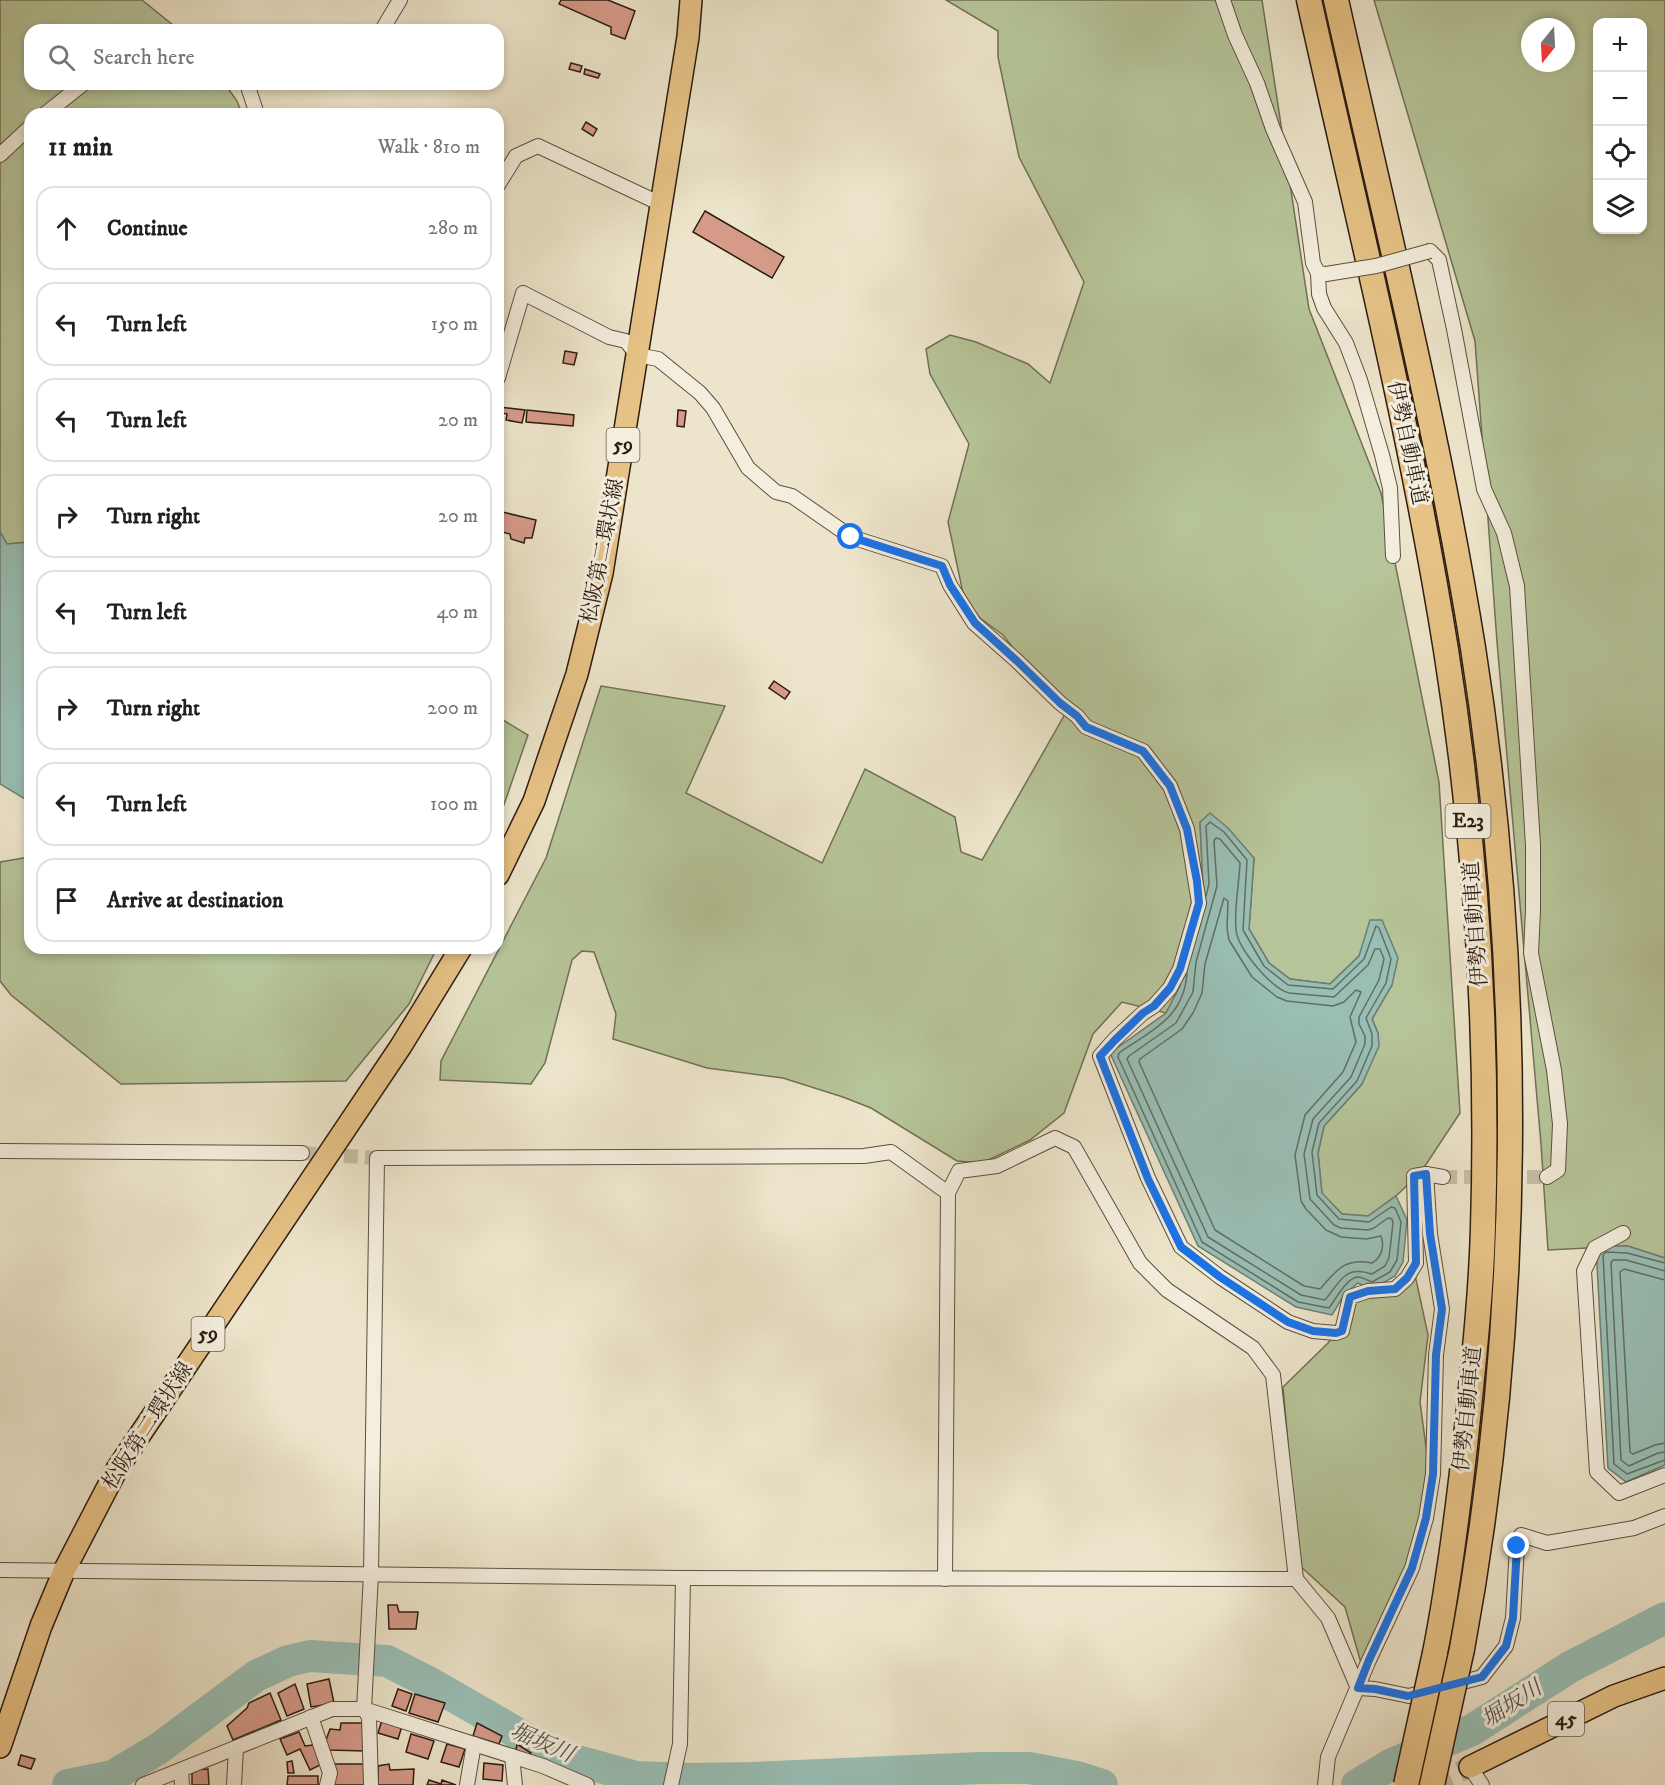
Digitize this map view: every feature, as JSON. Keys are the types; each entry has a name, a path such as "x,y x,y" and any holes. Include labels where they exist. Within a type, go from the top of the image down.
{"highway":[{"name":"伊勢自動車道","path":"1309,0 1424,521 1447,652 1465,788 1475,892 1482,1030 1483,1230 1475,1356 1452,1558 1406,1785"},
{"name":"伊勢自動車道","path":"1336,0 1449,516 1473,649 1502,891 1510,1095 1508,1244 1501,1358 1477,1562 1432,1785"}],"main road":[{"name":"松阪第二環状線","path":"504,863 534,801 577,674 602,573 688,37 691,0"},
{"name":"松阪第二環状線","path":"0,1746 41,1626 64,1571 117,1469 401,1046 457,954"},
{"name":"45","path":"1470,1767 1614,1696 1665,1678"}],"street":[{"path":"386,24 400,0"},
{"path":"1223,0 1273,129 1305,202 1313,263 1322,274 1319,294 1324,308 1346,343 1360,380 1389,488 1393,556"},
{"path":"53,108 75,90"},
{"path":"249,90 255,108"},
{"path":"0,155 24,133"},
{"path":"504,175 516,156 538,146 661,204"},
{"path":"1322,274 1376,266 1430,251 1439,260 1484,489 1504,533 1517,586 1533,845 1531,953 1554,1070 1560,1124 1558,1170 1547,1177"},
{"path":"504,358 523,293 609,337 626,341 637,355 658,359 700,393 713,408 748,468 776,492 792,496 851,537 942,566 950,585 975,623 1060,703 1077,716 1086,727 1143,751 1170,786 1187,829 1199,903 1180,969 1170,988 1100,1056 1148,1179 1181,1247 1220,1277 1288,1322 1313,1331 1336,1333 1342,1331 1350,1297 1368,1291 1395,1289 1407,1278 1416,1263 1414,1176 1426,1174 1443,1177"},
{"path":"945,1579 948,1193 959,1171 997,1166 1055,1137 1074,1147 1140,1263 1167,1290 1252,1348 1273,1375 1296,1579 1328,1618 1358,1688"},
{"path":"0,1151 302,1154"},
{"path":"371,1785 369,1717 364,1708 371,1574 377,1158 864,1156 891,1152 948,1193"},
{"path":"1325,1785 1328,1757 1369,1660 1412,1568 1426,1518 1433,1474 1436,1355 1442,1309 1430,1234 1426,1174"},
{"path":"1623,1233 1595,1248 1584,1271 1597,1472 1619,1493 1665,1475"},
{"path":"1358,1688 1408,1696 1482,1677 1506,1646 1513,1618 1517,1546 1521,1535 1547,1543 1634,1528 1665,1516"},
{"path":"0,1570 683,1578 1296,1579"},
{"path":"670,1785 680,1744 683,1578"},
{"path":"143,1785 332,1708 364,1708 543,1766 587,1785"},
{"path":"311,1717 330,1773 327,1785"},
{"path":"467,1785 474,1744"},
{"path":"234,1785 236,1748"},
{"path":"512,1756 515,1785"},
{"path":"1470,1767 1482,1785"},
{"path":"181,1770 182,1785"}],"green space":[{"path":"0,0 142,0 172,24 24,24 24,90 229,90 240,108 24,108 24,543 7,544 0,532"},
{"path":"946,0 1262,0 1309,309 1381,493 1439,782 1460,1113 1421,1172 1396,1196 1368,1216 1342,1214 1322,1194 1318,1153 1324,1126 1362,1084 1378,1033 1372,1019 1392,985 1359,956 1330,984 1290,979 1269,963 1249,929 1254,858 1200,823 1203,885 1182,960 1180,986 1166,1013 1122,1002 1093,1034 1064,1113 1030,1140 982,1163 957,1161 871,1108 843,1097 783,1078 707,1068 613,1039 616,1014 594,952 582,951 572,960 545,1063 531,1084 440,1080 441,1061 496,954 504,954 504,939 546,858 601,686 725,706 686,793 822,863 865,769 955,817 961,852 982,860 1065,714 1003,635 980,618 964,598 948,522 969,444 930,374 926,349 950,335 976,342 1028,364 1050,383 1084,282 1019,157 998,57 998,31"},
{"path":"1374,0 1665,0 1665,1258 1627,1246 1548,1250 1541,1144 1497,642 1475,341"},
{"path":"504,721 528,735 504,805"},
{"path":"24,858 24,954 434,954 409,1004 346,1081 121,1084 11,995 0,981 0,862"},
{"path":"1414,1270 1428,1335 1420,1402 1431,1484 1427,1524 1363,1670 1345,1607 1299,1565 1283,1387 1329,1342 1344,1307 1393,1286"}],"water":[{"path":"0,532 7,544 24,543 24,798 0,784"},
{"path":"1210,813 1228,828 1254,858 1249,929 1269,963 1290,979 1330,984 1359,956 1370,920 1382,920 1398,958 1392,985 1372,1019 1378,1033 1379,1046 1362,1084 1324,1126 1318,1153 1322,1193 1342,1214 1368,1216 1396,1196 1407,1220 1403,1262 1395,1276 1371,1290 1358,1283 1344,1295 1332,1315 1296,1307 1198,1246 1110,1053 1166,1013 1180,986 1182,960 1203,885 1200,822"},
{"path":"1596,1246 1628,1246 1665,1258 1665,1465 1626,1482 1608,1468"}],"building":[{"path":"561,0 608,0 635,11 625,39 611,34 611,27 559,4"},
{"path":"571,63 582,66 580,72 569,69"},
{"path":"585,69 600,74 598,78 584,74"},
{"path":"586,122 597,129 593,136 582,129"},
{"path":"705,211 784,257 772,278 693,232"},
{"path":"565,351 577,353 574,365 563,363"},
{"path":"504,408 525,410 522,423 506,420 507,414 504,413"},
{"path":"527,410 574,415 573,426 526,422"},
{"path":"678,410 686,411 684,427 677,426"},
{"path":"504,512 536,520 532,538 525,538 524,543 511,539 510,534 504,532"},
{"path":"774,681 790,692 785,699 769,688"},
{"path":"388,1605 397,1605 399,1612 418,1612 416,1629 389,1629"},
{"path":"329,1679 334,1703 311,1707 307,1684"},
{"path":"295,1684 304,1709 287,1716 278,1693"},
{"path":"398,1689 412,1694 406,1711 392,1706"},
{"path":"270,1693 281,1720 233,1740 227,1726 247,1708 249,1703"},
{"path":"415,1694 445,1703 438,1722 409,1713"},
{"path":"382,1720 402,1726 398,1739 378,1733"},
{"path":"341,1723 364,1723 365,1751 329,1750 326,1740 330,1729 340,1730"},
{"path":"477,1723 502,1736 499,1744 473,1736"},
{"path":"299,1732 305,1746 313,1745 322,1764 310,1770 300,1749 287,1755 280,1739"},
{"path":"411,1734 434,1741 428,1759 406,1752"},
{"path":"447,1744 465,1749 459,1767 441,1762"},
{"path":"517,1744 531,1753 530,1755 516,1750"},
{"path":"21,1755 35,1759 31,1769 18,1765"},
{"path":"292,1761 294,1773 288,1773 287,1762"},
{"path":"484,1763 503,1765 502,1781 483,1779"},
{"path":"334,1764 365,1764 365,1785 333,1785"},
{"path":"389,1764 390,1770 414,1769 413,1785 378,1785 378,1766"},
{"path":"208,1769 209,1785 192,1785 192,1770"},
{"path":"288,1776 318,1776 318,1785 287,1785"},
{"path":"429,1780 441,1784 442,1780 456,1785 427,1785"}],"waterway":[{"name":"堀坂川","path":"1357,1785 1392,1764 1472,1730 1570,1667 1665,1618"},
{"name":"堀坂川","path":"68,1785 113,1776 158,1749 256,1676 288,1661 310,1656 387,1661 432,1684 541,1747 566,1758 636,1777 752,1778 1029,1768 1077,1777 1102,1785"}],"tunnel":[{"path":"302,1153 377,1158"},
{"path":"1443,1177 1547,1177"},
{"path":"1431,1785 1470,1767"}],"route":[{"path":"851,537 942,566 950,585 975,623 1060,703 1077,716 1086,727 1143,751 1170,786 1187,829 1199,903 1180,969 1170,988 1100,1056 1148,1179 1181,1247 1220,1277 1288,1322 1313,1331 1336,1333 1342,1331 1350,1297 1368,1291 1395,1289 1407,1278 1416,1263 1414,1176 1426,1174 1430,1234 1442,1309 1436,1355 1433,1474 1426,1518 1412,1568 1358,1688 1408,1696 1482,1677 1506,1646 1513,1618 1517,1546"}]}
